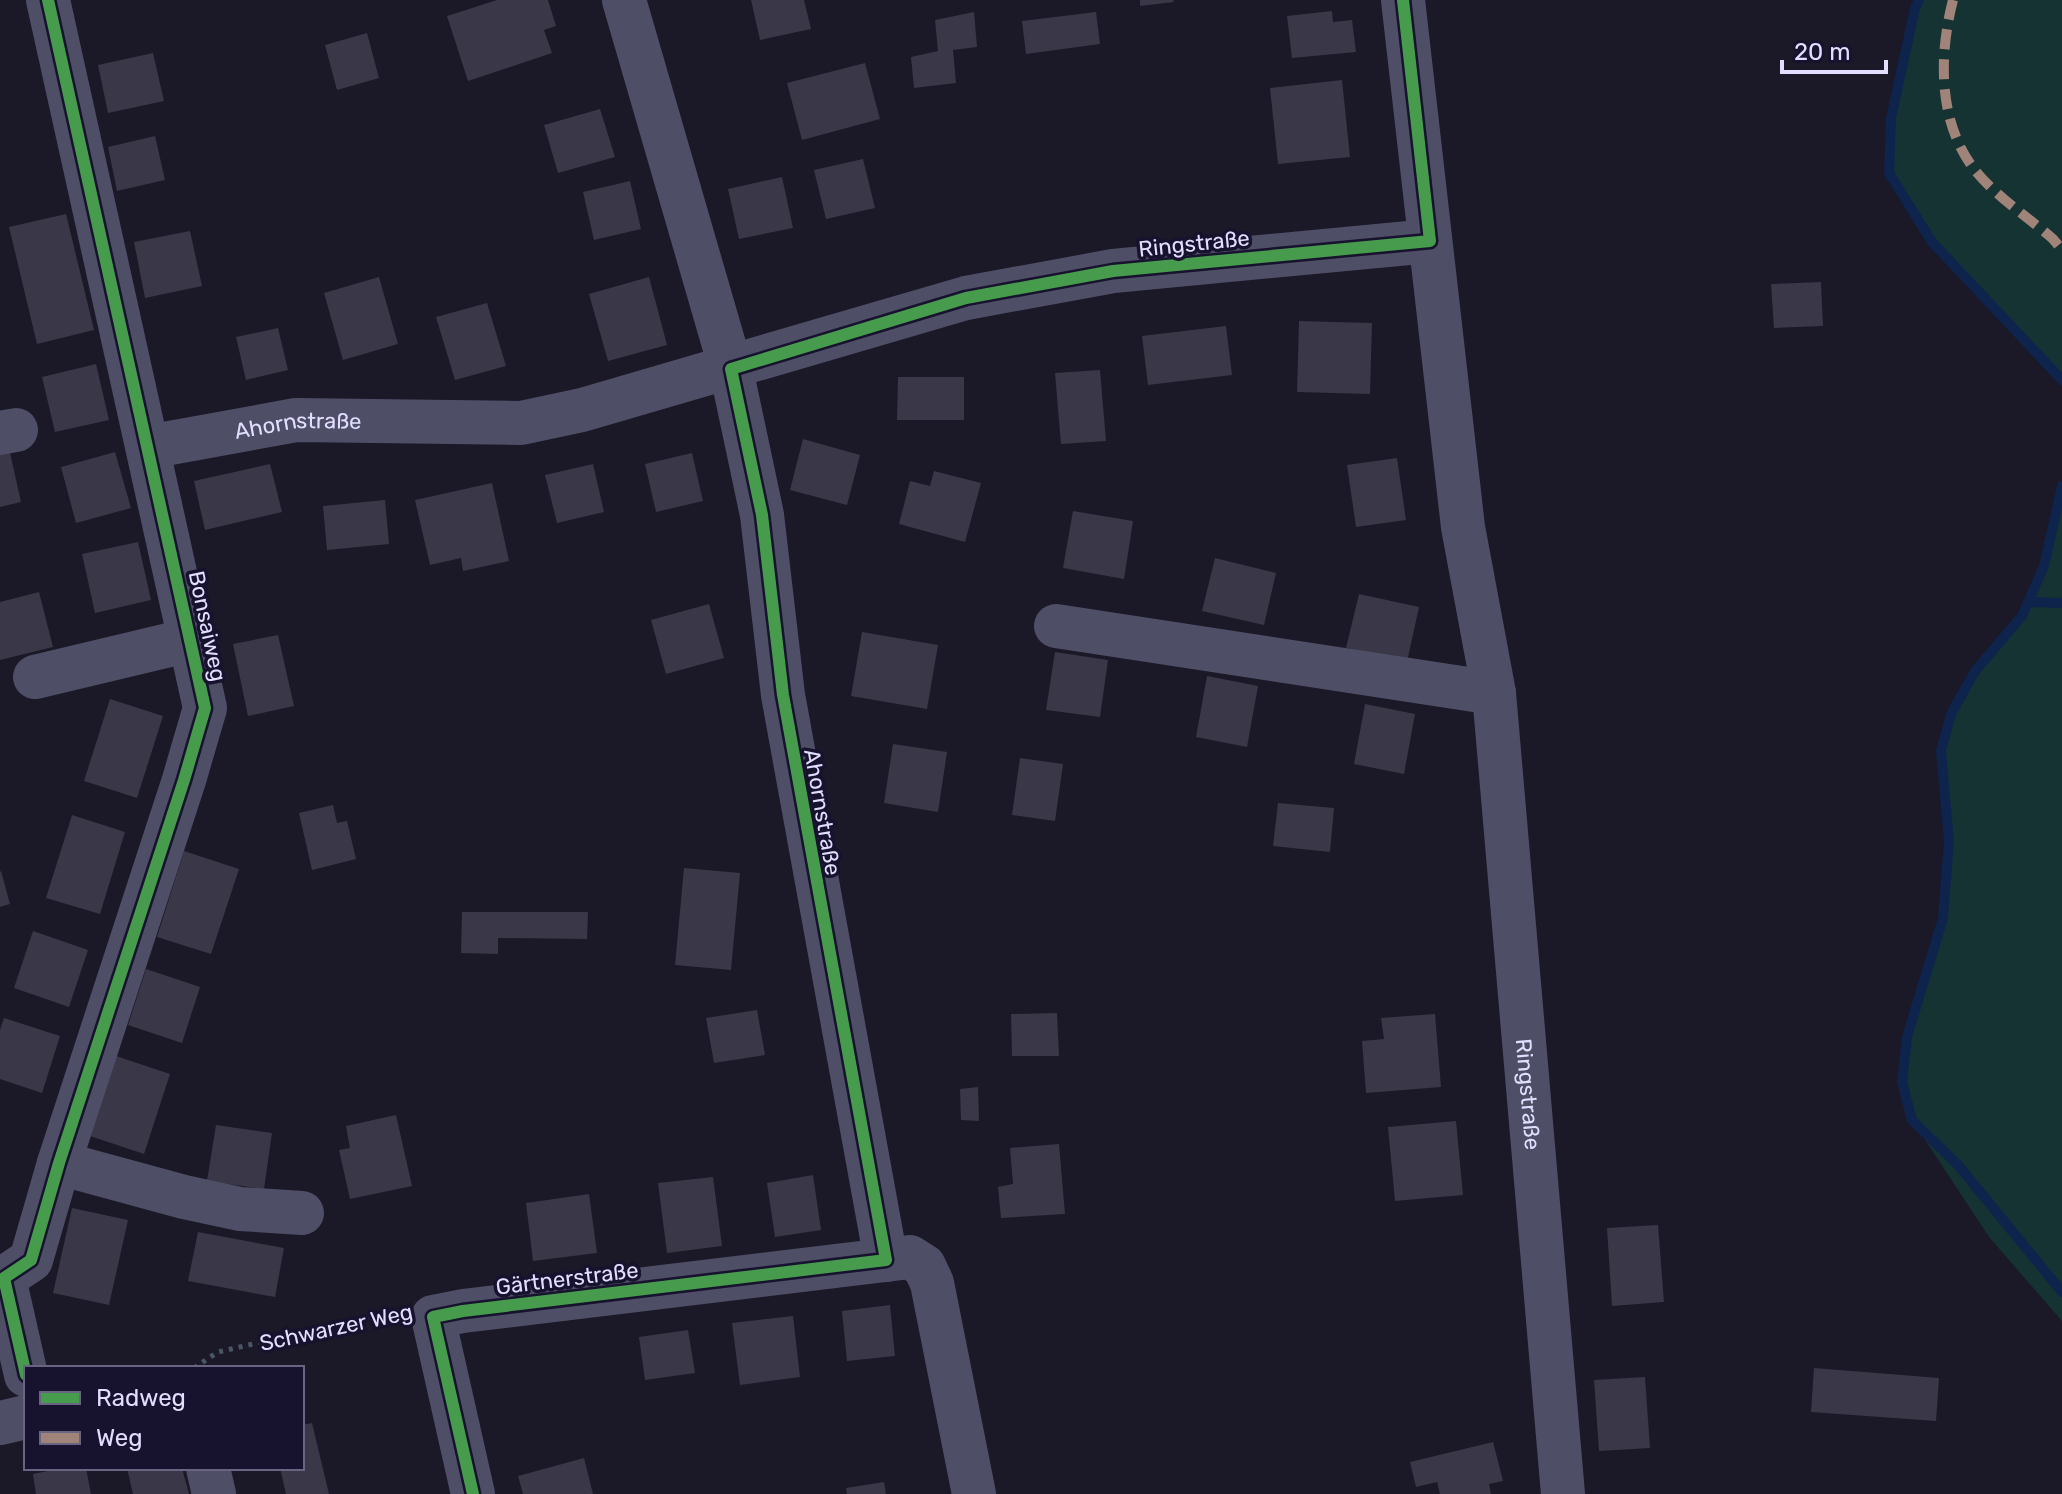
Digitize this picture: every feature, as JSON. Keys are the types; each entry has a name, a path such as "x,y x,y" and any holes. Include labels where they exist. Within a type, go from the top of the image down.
{"street":[{"name":"Bonsaiweg","path":"24,1366 2,1270 31,1260 59,1163 205,708 48,0"},
{"name":"Ahornstraße","path":"624,0 731,369 762,515 783,695 808,846 886,1260"},
{"name":"Ringstraße","path":"1403,0 1463,527 1494,693 1563,1494"},
{"name":"Ringstraße","path":"731,369 966,298 1098,274 1430,241"},
{"name":"Ahornstraße","path":"148,447 296,420 521,423 582,410 731,369"},
{"path":"1056,626 1494,693"},
{"name":"Bonsaiweg","path":"35,677 190,640"},
{"path":"59,1163 240,1209 302,1213"},
{"path":"886,1260 910,1257 924,1266 932,1283 974,1494"},
{"name":"Gärtnerstraße","path":"433,1317 886,1260"},
{"path":"433,1317 473,1494"},
{"path":"0,1423 24,1417"},
{"path":"208,1470 214,1494"}],"green space":[{"path":"1919,0 2062,0 2062,380 1932,242 1889,173 1891,118"},
{"path":"2062,486 2062,1321 1989,1237 1912,1120 1902,1082 1907,1037 1943,918 1949,841 1941,751 1951,714 1975,671 2022,616 2044,566"}],"building":[{"path":"497,0 548,0 556,26 544,30 552,53 468,81 447,16"},
{"path":"751,0 804,0 811,29 760,40"},
{"path":"1140,0 1173,0 1174,2 1140,6"},
{"path":"1332,11 1333,22 1352,20 1356,52 1292,58 1287,16"},
{"path":"974,12 977,47 953,50 956,83 914,88 911,57 938,51 935,20"},
{"path":"1096,12 1100,44 1026,54 1022,21"},
{"path":"367,33 379,78 337,90 325,45"},
{"path":"153,53 164,101 108,113 98,65"},
{"path":"865,63 880,119 802,140 787,83"},
{"path":"1342,80 1350,157 1278,164 1270,88"},
{"path":"600,109 615,157 558,173 544,125"},
{"path":"155,136 165,180 117,191 108,147"},
{"path":"863,159 875,208 826,219 814,170"},
{"path":"782,177 793,228 739,239 728,189"},
{"path":"630,181 641,229 594,240 583,192"},
{"path":"66,214 94,330 37,344 9,227"},
{"path":"190,231 202,286 145,298 134,242"},
{"path":"379,277 398,344 343,360 324,293"},
{"path":"649,277 667,345 608,361 589,294"},
{"path":"1821,282 1823,326 1774,328 1771,284"},
{"path":"487,303 506,366 455,380 436,317"},
{"path":"1299,321 1372,323 1370,394 1297,392"},
{"path":"1226,326 1232,375 1148,385 1142,336"},
{"path":"278,328 288,370 246,380 236,337"},
{"path":"96,364 109,420 55,432 42,377"},
{"path":"1100,370 1106,441 1061,444 1055,373"},
{"path":"898,377 964,377 964,420 897,420"},
{"path":"803,439 860,455 847,505 790,490"},
{"path":"9,448 21,502 0,507 0,450"},
{"path":"115,452 131,508 76,523 61,467"},
{"path":"692,453 703,501 656,512 645,464"},
{"path":"1397,458 1406,520 1356,527 1347,465"},
{"path":"270,464 282,512 205,530 194,481"},
{"path":"593,464 604,512 557,523 545,475"},
{"path":"934,471 981,483 965,542 899,524 910,481 930,486"},
{"path":"492,483 509,561 463,571 461,558 430,565 415,500"},
{"path":"385,500 389,544 327,550 323,506"},
{"path":"1073,511 1133,521 1124,579 1063,568"},
{"path":"138,542 151,600 95,613 82,554"},
{"path":"1215,558 1276,573 1264,625 1202,611"},
{"path":"39,592 53,647 0,660 0,602"},
{"path":"1359,594 1419,607 1407,662 1346,648"},
{"path":"709,604 724,658 666,674 651,620"},
{"path":"862,632 938,645 927,709 851,696"},
{"path":"278,635 294,706 248,716 233,644"},
{"path":"1055,652 1108,660 1100,717 1046,710"},
{"path":"1207,676 1258,686 1247,747 1196,737"},
{"path":"110,699 163,716 137,798 84,781"},
{"path":"1365,704 1415,714 1404,774 1354,764"},
{"path":"893,744 947,752 938,812 884,803"},
{"path":"1020,758 1063,764 1055,821 1012,815"},
{"path":"1278,803 1334,808 1330,852 1273,846"},
{"path":"333,805 337,823 347,821 356,859 312,870 299,813"},
{"path":"72,815 125,832 100,914 46,898"},
{"path":"184,851 239,869 211,954 157,937"},
{"path":"684,868 740,873 731,970 675,965"},
{"path":"0,872 10,904 0,907"},
{"path":"462,912 588,912 587,939 498,938 498,954 461,953"},
{"path":"33,931 88,950 69,1007 14,988"},
{"path":"146,969 200,987 182,1043 128,1025"},
{"path":"757,1010 765,1055 714,1063 706,1018"},
{"path":"1057,1013 1059,1056 1012,1056 1011,1014"},
{"path":"1435,1014 1441,1087 1366,1093 1362,1041 1384,1039 1381,1018"},
{"path":"4,1018 60,1036 42,1093 0,1079 0,1030"},
{"path":"116,1056 170,1074 144,1154 90,1136"},
{"path":"978,1087 979,1121 961,1120 960,1089"},
{"path":"396,1115 412,1186 350,1199 339,1150 350,1148 346,1126"},
{"path":"1456,1121 1463,1195 1395,1201 1388,1127"},
{"path":"216,1125 272,1133 264,1189 207,1181"},
{"path":"1059,1144 1065,1214 1001,1218 998,1187 1013,1184 1010,1148"},
{"path":"813,1175 821,1230 775,1237 767,1183"},
{"path":"713,1177 722,1246 667,1253 658,1183"},
{"path":"589,1194 597,1253 533,1261 526,1203"},
{"path":"72,1208 128,1220 109,1305 53,1293"},
{"path":"1658,1225 1664,1302 1612,1306 1607,1228"},
{"path":"198,1232 284,1248 275,1297 188,1281"},
{"path":"890,1305 895,1356 847,1361 842,1311"},
{"path":"793,1316 800,1377 740,1385 732,1323"},
{"path":"688,1330 695,1373 645,1380 639,1337"},
{"path":"1814,1368 1939,1378 1936,1421 1811,1412"},
{"path":"1645,1377 1650,1448 1599,1451 1594,1380"},
{"path":"312,1423 329,1494 286,1494 280,1470 304,1470 304,1425"},
{"path":"1493,1442 1503,1481 1489,1484 1491,1494 1440,1494 1437,1482 1416,1487 1410,1462"},
{"path":"584,1458 593,1494 523,1494 518,1476"},
{"path":"52,1470 86,1470 91,1494 36,1494 33,1474"},
{"path":"127,1470 183,1470 189,1494 133,1494"},
{"path":"884,1482 886,1494 847,1494 846,1488"}],"waterway":[{"path":"1919,0 1891,118 1889,173 1932,242 2062,380"},
{"path":"2062,486 2044,566 2022,616 1975,671 1951,714 1941,751 1949,841 1943,918 1907,1037 1902,1082 1912,1120 1958,1165 2062,1292"},
{"path":"2028,602 2062,603"}],"marked path":[{"path":"1953,0 1944,68 1945,92 1956,136 1965,156 1987,184 2062,250"}],"cycle path":[{"path":"24,1366 4,1278 31,1260 59,1163 205,708 48,0"},
{"path":"473,1494 433,1317 886,1260 783,695 762,515 731,369 966,298 1113,271 1430,241 1403,0"}]}
